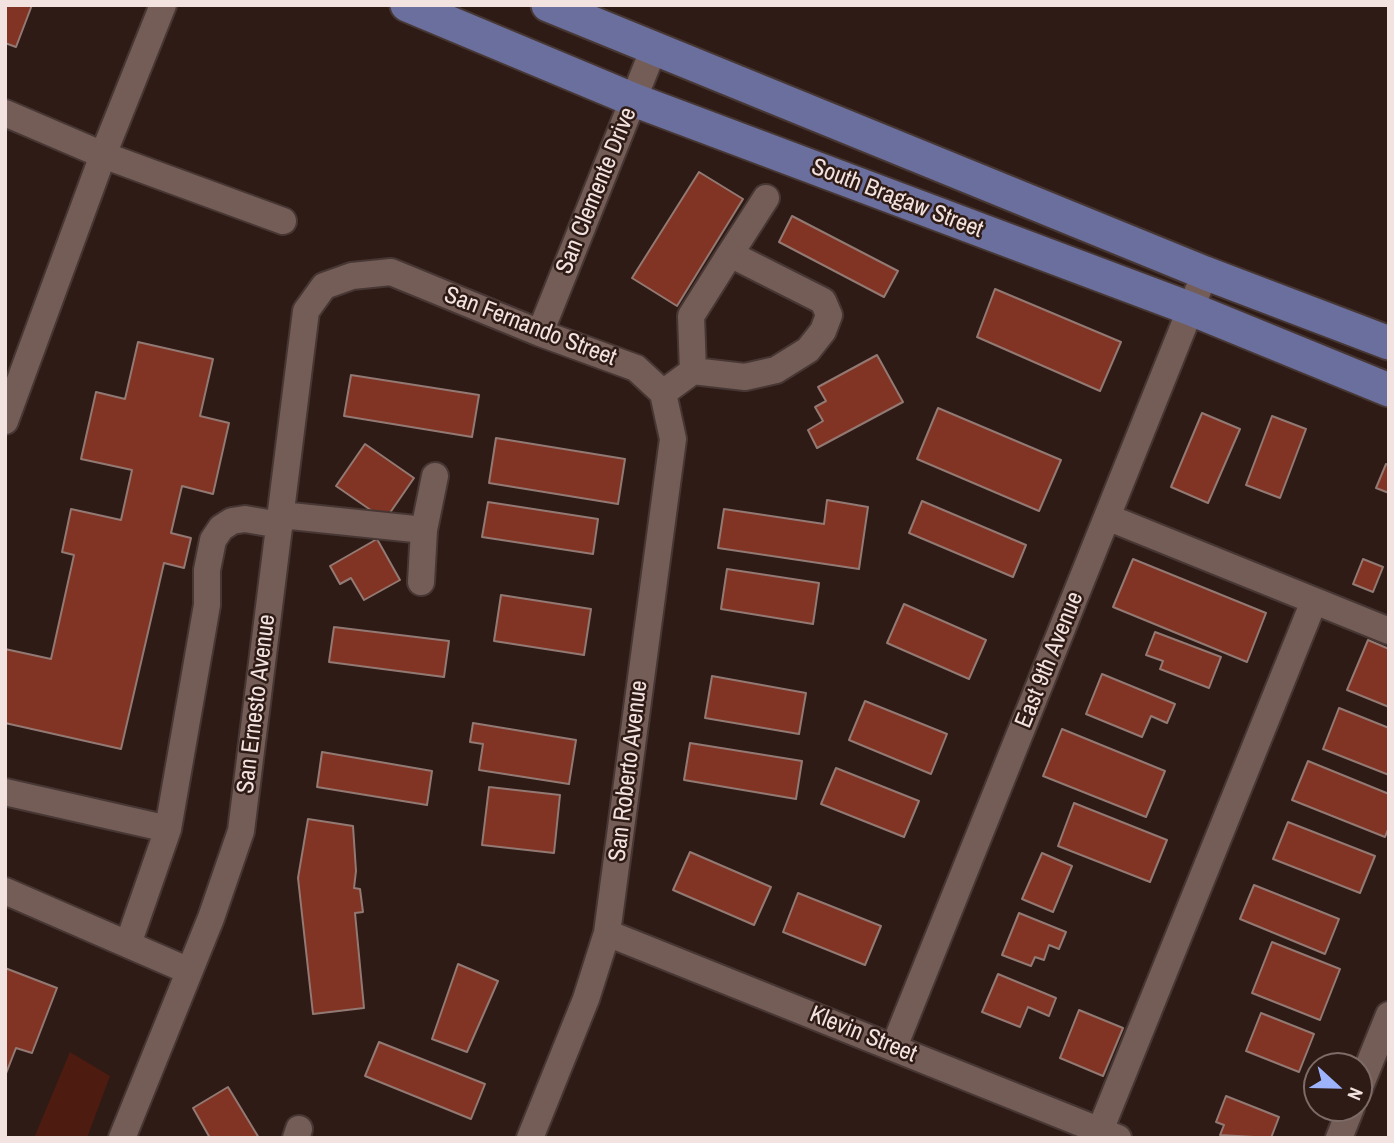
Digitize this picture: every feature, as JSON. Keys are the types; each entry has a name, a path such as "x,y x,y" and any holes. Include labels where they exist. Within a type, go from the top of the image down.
{"main road":[{"name":"South Bragaw Street","path":"407,5 634,100 1191,309 1389,390"},
{"name":"South Bragaw Street","path":"548,5 1205,273 1389,343"}],"street":[{"path":"5,421 103,155 163,5"},
{"name":"San Clemente Drive","path":"540,333 654,48"},
{"path":"5,113 103,155 283,221"},
{"path":"692,371 691,316 766,198"},
{"path":"663,393 692,371 746,377 776,370 808,350 823,331 829,315 823,301 730,254"},
{"name":"San Fernando Street","path":"352,276 391,272 540,333 636,368 663,393"},
{"name":"East 9th Avenue","path":"894,1046 1205,273"},
{"name":"San Ernesto Avenue","path":"122,1138 190,971 241,831 306,311 324,286 352,276"},
{"name":"San Roberto Avenue","path":"530,1138 586,999 607,933 673,439 663,393"},
{"path":"422,582 424,530 435,476"},
{"path":"1107,517 1389,631"},
{"path":"128,944 168,829 207,605 206,570 213,540 221,528 232,521 244,519 424,530"},
{"path":"1105,1135 1314,601"},
{"path":"5,792 168,829"},
{"path":"5,891 190,971"},
{"name":"Klevin Street","path":"607,933 894,1046 1105,1135"},
{"path":"1373,1054 1389,1015"}],"shaded area":[{"path":"70,1052 110,1076 87,1138 34,1138"}],"building":[{"path":"5,5 32,5 16,47 5,43"},
{"path":"699,172 743,199 677,306 632,278"},
{"path":"792,216 898,271 884,297 779,242"},
{"path":"995,289 1121,342 1100,391 977,337"},
{"path":"138,342 213,359 200,416 229,423 213,494 182,486 171,533 191,538 184,568 164,563 121,749 5,723 5,649 51,659 74,555 62,552 71,509 121,520 132,470 81,459 96,392 125,399"},
{"path":"877,355 903,402 817,448 808,430 823,421 815,407 826,401 818,387"},
{"path":"351,375 479,395 472,437 344,416"},
{"path":"938,408 1061,460 1039,511 917,459"},
{"path":"1202,413 1240,429 1208,503 1171,487"},
{"path":"1272,416 1306,429 1280,498 1246,485"},
{"path":"496,438 625,459 618,504 489,483"},
{"path":"365,444 414,478 385,520 336,486"},
{"path":"1386,464 1389,465 1389,493 1376,488"},
{"path":"827,500 868,507 859,569 718,548 724,509 824,524"},
{"path":"922,501 1026,545 1013,577 909,533"},
{"path":"488,502 598,519 593,554 482,537"},
{"path":"377,539 400,580 364,600 351,578 340,584 330,566"},
{"path":"1133,559 1266,613 1247,662 1113,607"},
{"path":"1363,559 1383,567 1373,592 1353,584"},
{"path":"727,569 819,583 813,624 721,609"},
{"path":"501,595 591,609 584,655 494,641"},
{"path":"904,604 986,640 969,679 887,643"},
{"path":"334,627 449,641 444,677 329,662"},
{"path":"1155,632 1221,657 1209,688 1160,669 1163,661 1146,655"},
{"path":"1368,640 1389,649 1389,707 1347,690"},
{"path":"1102,674 1175,704 1167,723 1151,716 1142,737 1086,714"},
{"path":"712,676 806,693 799,734 705,718"},
{"path":"865,701 947,734 931,774 849,740"},
{"path":"1339,708 1389,728 1389,775 1323,749"},
{"path":"473,723 576,740 569,784 479,770 483,744 470,742"},
{"path":"1062,729 1165,771 1146,817 1043,776"},
{"path":"690,743 802,761 796,799 684,780"},
{"path":"322,752 432,771 427,805 317,787"},
{"path":"1308,761 1389,794 1389,827 1385,837 1292,800"},
{"path":"836,768 919,801 904,837 821,804"},
{"path":"489,787 560,795 554,853 482,845"},
{"path":"1074,803 1167,840 1150,882 1058,846"},
{"path":"308,819 353,826 356,871 354,888 360,889 363,912 355,913 364,1008 313,1014 298,878"},
{"path":"1288,822 1375,856 1360,893 1273,859"},
{"path":"690,852 771,887 754,925 673,890"},
{"path":"1042,853 1072,866 1053,912 1022,899"},
{"path":"1254,885 1339,919 1325,954 1240,919"},
{"path":"798,893 881,926 865,965 783,932"},
{"path":"1019,913 1066,932 1059,949 1049,945 1044,960 1035,957 1031,966 1002,955"},
{"path":"1272,942 1340,969 1320,1020 1252,993"},
{"path":"458,964 498,981 467,1052 432,1039"},
{"path":"5,968 57,988 32,1053 16,1048 5,1076"},
{"path":"998,974 1056,998 1049,1016 1028,1007 1020,1027 982,1012"},
{"path":"1079,1010 1123,1028 1103,1076 1060,1058"},
{"path":"1261,1013 1314,1034 1307,1052 1303,1052 1299,1072 1246,1051"},
{"path":"379,1042 485,1084 471,1119 365,1076"},
{"path":"228,1087 259,1138 210,1138 193,1108"},
{"path":"1226,1096 1279,1117 1271,1138 1220,1135 1224,1125 1216,1122"}]}
